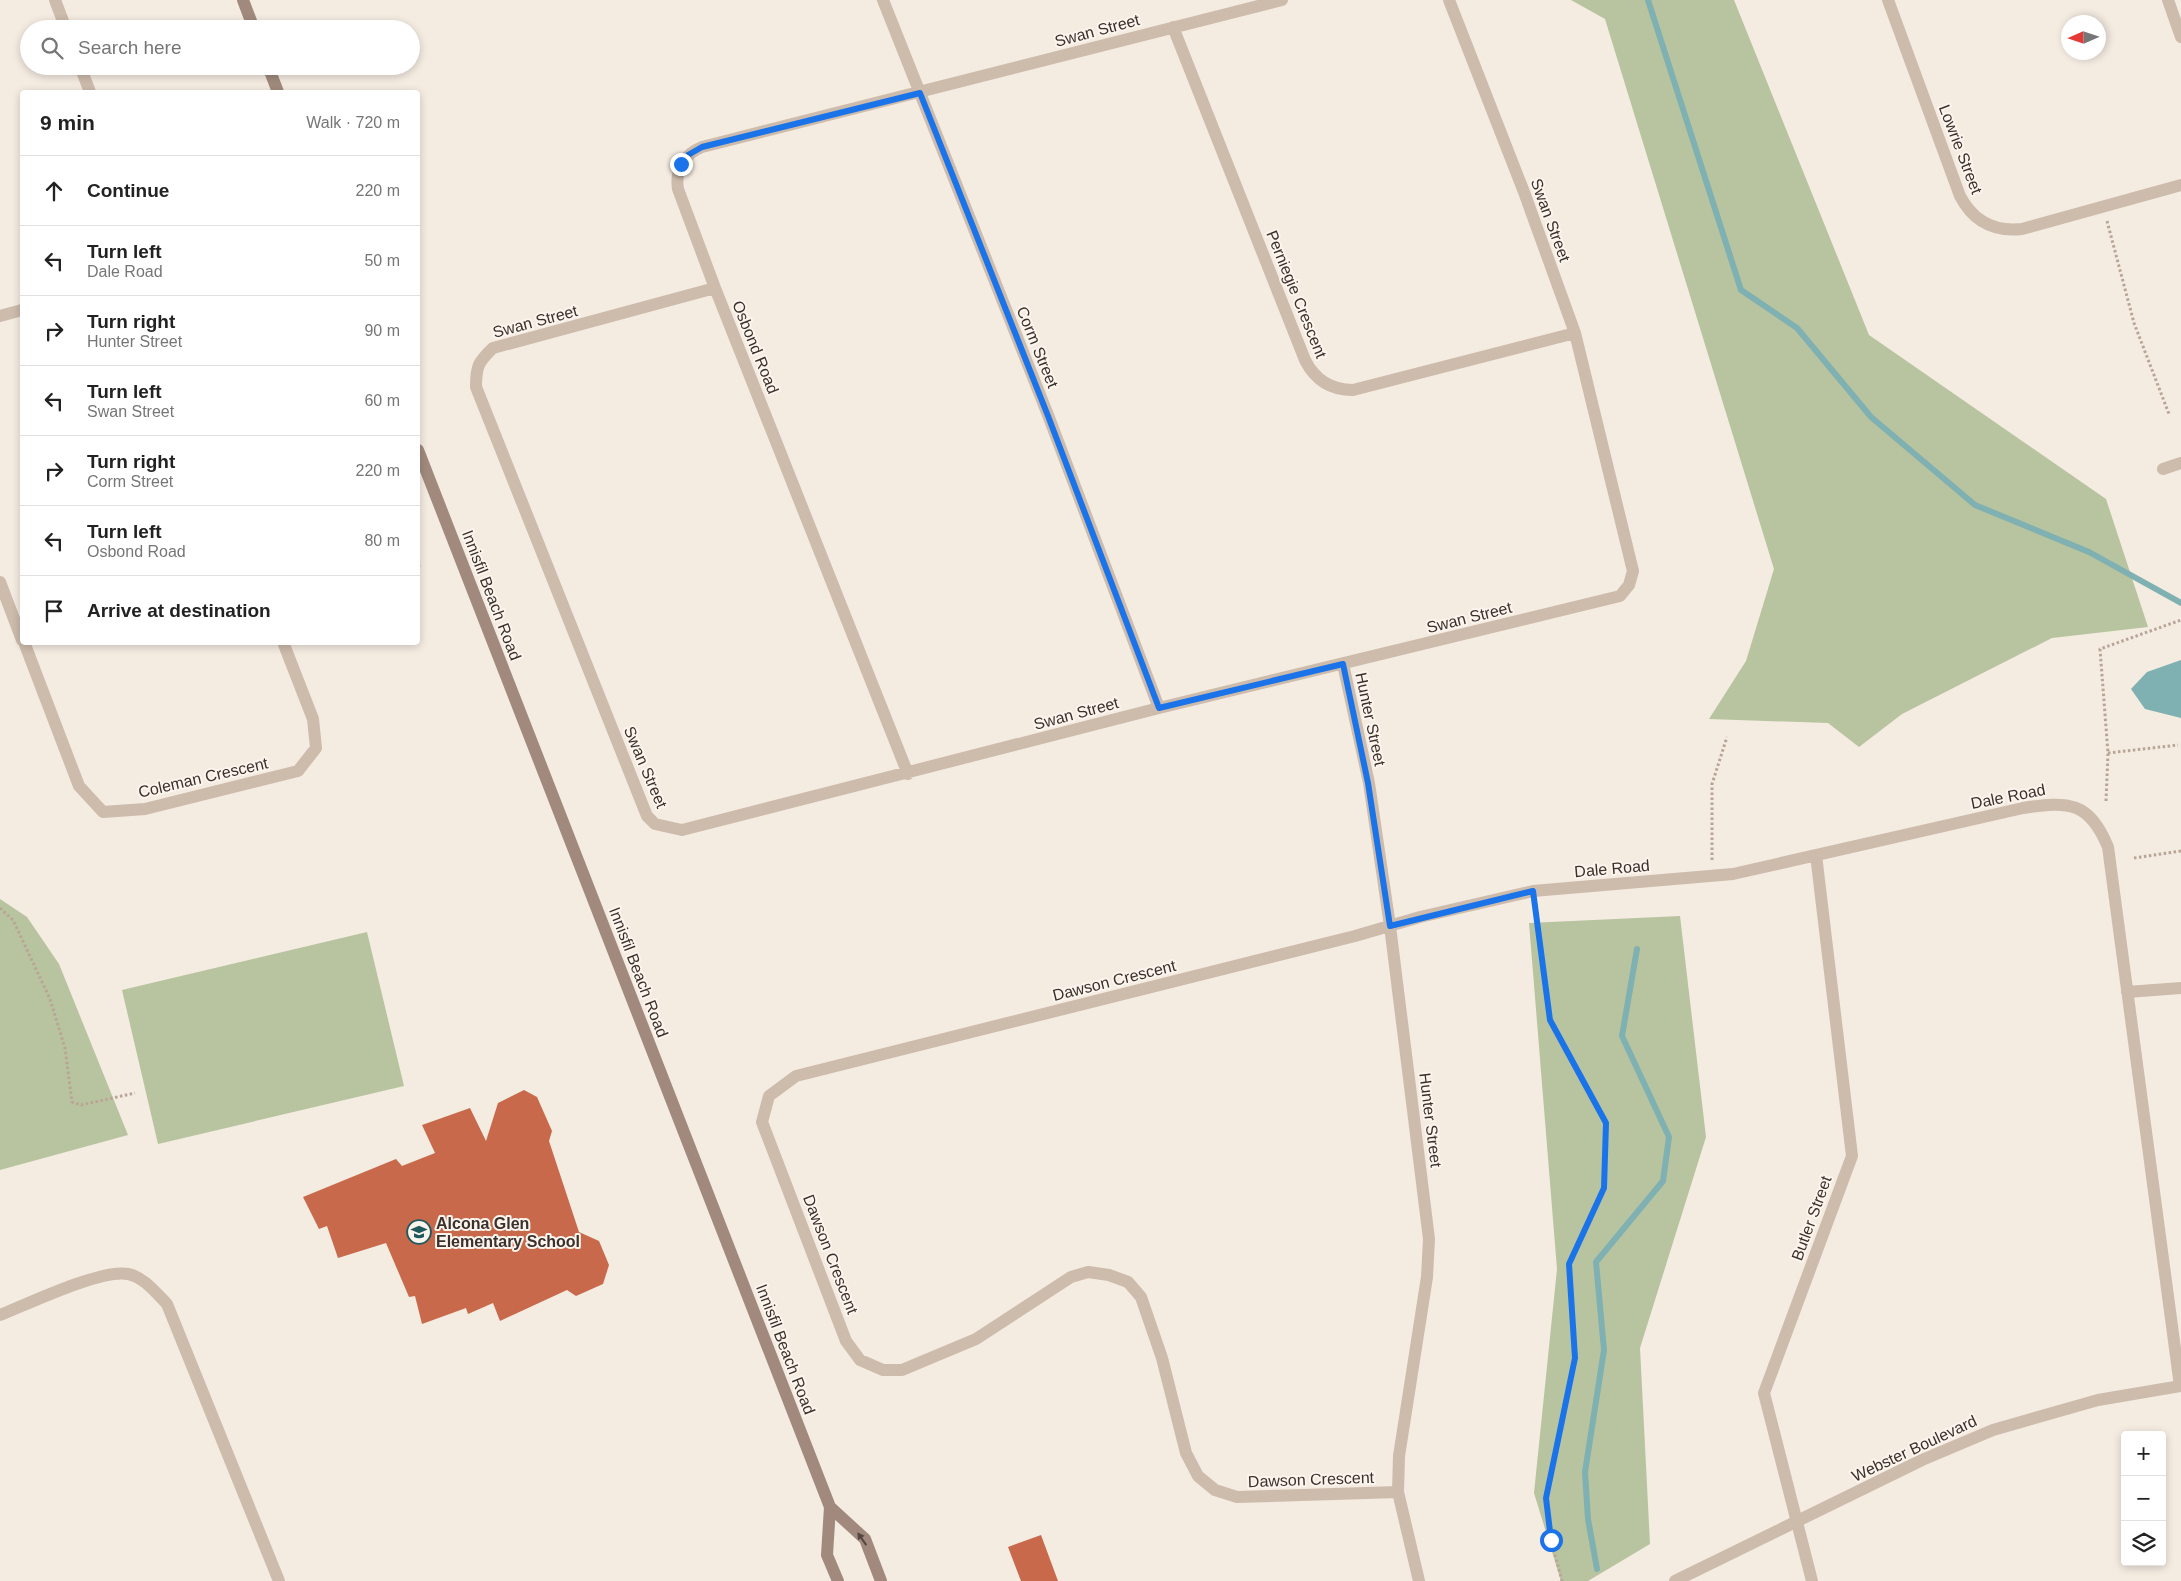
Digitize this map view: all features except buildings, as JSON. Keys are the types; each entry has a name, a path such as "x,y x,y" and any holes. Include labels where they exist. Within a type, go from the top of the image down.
{"main road":[{"path":"243,0 251,20"},
{"path":"271,75 277,90"},
{"name":"Innisfil Beach Road","path":"420,455 830,1506 828,1555 838,1581"},
{"name":"Innisfil Beach Road","path":"830,1506 864,1538 881,1581"}],"street":[{"path":"55,0 63,20"},
{"name":"Corm Street","path":"883,0 1048,416 1159,708"},
{"name":"Swan Street","path":"920,93 1282,0"},
{"name":"Swan Street","path":"715,288 493,348 478,362 476,387 646,816 655,824 682,830 908,774 1159,708 1620,596 1625,591 1633,571 1575,333 1524,192 1449,0"},
{"name":"Lowrie Street","path":"1888,0 1960,196 1977,219 1994,227 2012,230 2181,184"},
{"path":"2168,0 2181,36"},
{"name":"Perniegie Crescent","path":"1173,27 1305,360 1320,380 1334,388 1353,390 1575,333"},
{"path":"83,75 89,90"},
{"name":"Osbond Road","path":"908,774 715,288 678,187 679,170 688,155 702,147 920,93"},
{"path":"0,316 20,311"},
{"path":"2163,469 2181,463"},
{"name":"Coleman Crescent","path":"0,582 20,633"},
{"name":"Coleman Crescent","path":"25,645 79,786 103,812 145,809 298,772 316,748 313,718 284,645"},
{"name":"Hunter Street","path":"1343,664 1368,783 1390,926 1429,1239 1427,1277 1399,1456 1398,1492 1419,1581"},
{"name":"Dale Road","path":"1390,926 1533,891 1733,874 2023,808 2054,803 2070,804 2100,826 2108,847 2181,1386"},
{"name":"Butler Street","path":"1812,1581 1764,1393 1852,1156 1816,855"},
{"name":"Dawson Crescent","path":"1390,926 796,1076 769,1096 762,1122 846,1341 860,1360 883,1370 902,1370 976,1339 1071,1277 1088,1272 1109,1275 1128,1282 1141,1297 1162,1358 1186,1453 1198,1476 1215,1490 1237,1498 1398,1492"},
{"path":"2127,992 2181,988"},
{"path":"0,1315 80,1284 112,1274 129,1274 146,1283 167,1304 279,1581"},
{"name":"Webster Boulevard","path":"1675,1581 1922,1460 1993,1430 2098,1400 2181,1386"}],"path":[{"path":"2103,205 2134,323 2169,414"},
{"path":"2106,801 2108,753 2100,648 2181,620"},
{"path":"1711,876 1712,784 1727,737"},
{"path":"2108,753 2178,745"},
{"path":"2134,858 2181,851"},
{"path":"1533,891 1550,1020 1606,1123 1604,1188 1569,1264 1575,1358 1546,1498 1551,1540 1562,1581"},
{"path":"0,908 13,920 50,999 65,1048 72,1102 81,1105 135,1093"}],"green space":[{"path":"1571,0 1734,0 1869,335 2106,499 2148,627 2052,638 1902,714 1859,747 1828,723 1709,719 1746,661 1774,569 1605,19"},
{"path":"0,899 27,917 59,964 128,1135 0,1170"},
{"path":"1680,916 1706,1137 1640,1348 1650,1544 1588,1581 1561,1581 1534,1493 1557,1269 1529,923"},
{"path":"367,932 404,1086 158,1144 122,990"}],"water":[{"path":"2181,660 2181,718 2145,709 2131,689 2147,672"}],"waterway":[{"path":"1648,0 1741,290 1797,328 1871,417 1975,505 2089,552 2181,603"},
{"path":"1597,1569 1588,1519 1585,1472 1604,1350 1596,1262 1663,1181 1669,1137 1622,1036 1637,949"}],"place":[{"name":"Alcona Glen Elementary School","path":"419,1232"}],"route":[{"path":"681,164 688,155 702,147 920,93 1048,416 1159,708 1343,664 1368,783 1390,926 1420,917 1533,891 1550,1020 1606,1123 1607,1164 1604,1188 1569,1264 1575,1358 1546,1498 1551,1540"}]}
